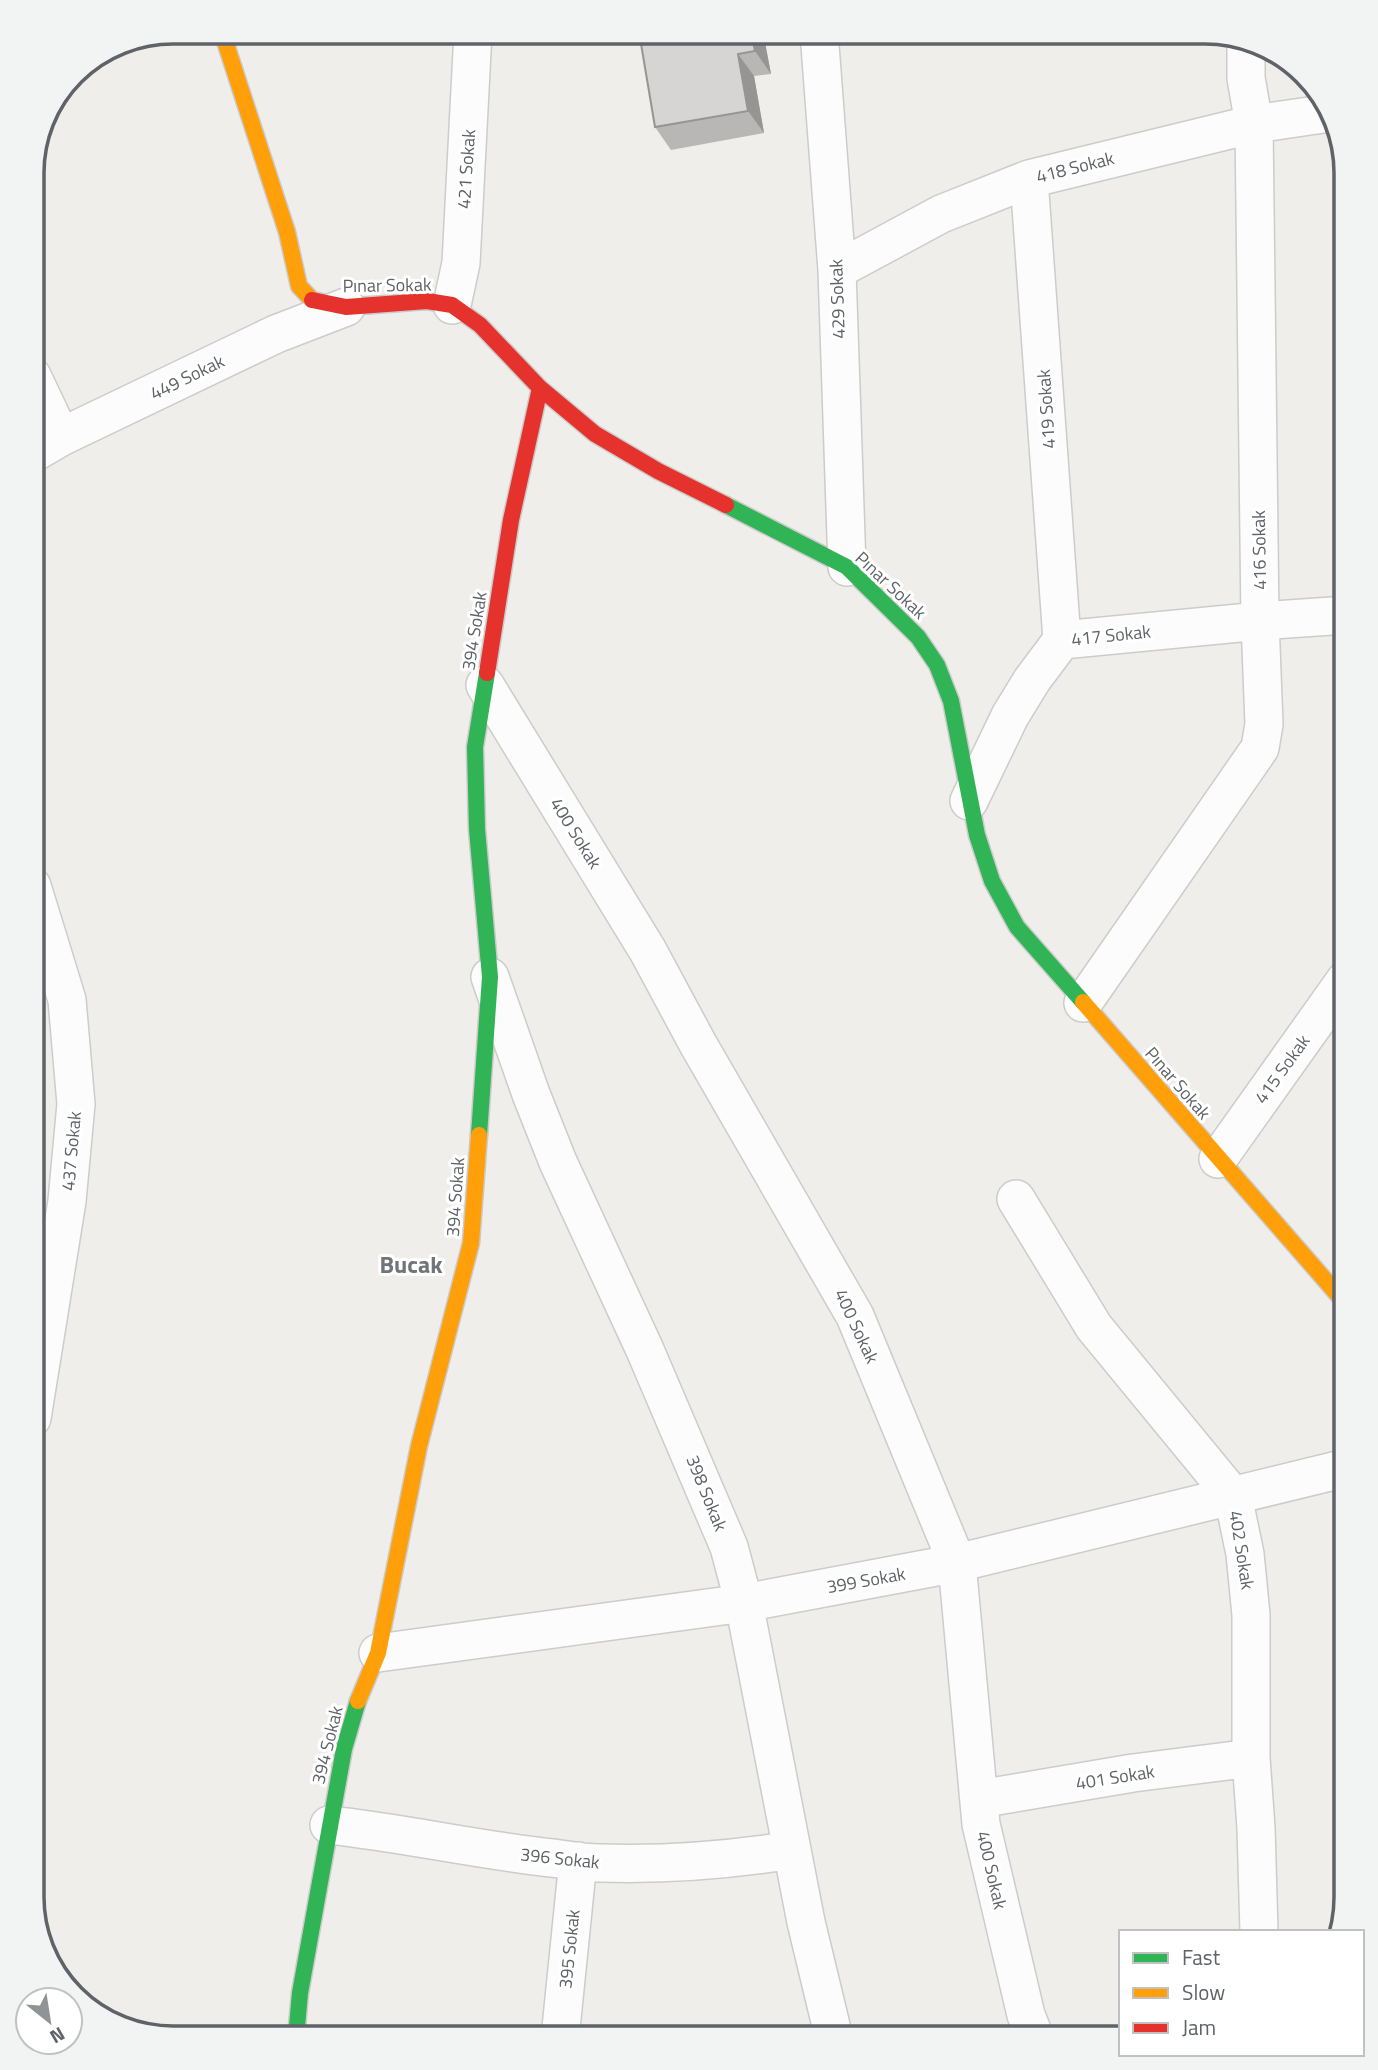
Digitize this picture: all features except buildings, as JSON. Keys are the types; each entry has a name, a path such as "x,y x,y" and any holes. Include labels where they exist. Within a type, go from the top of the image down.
{"street":[{"name":"Pınar Sokak","path":"226,44 287,232 299,286 312,300 346,307 427,301 452,305 480,325 540,387 595,435 739,514 847,567 918,637 937,665 951,701 969,801 992,881 1017,927 1334,1290"},
{"name":"421 Sokak","path":"452,305 461,263 472,44"},
{"name":"429 Sokak","path":"820,44 837,270 847,567"},
{"name":"416 Sokak","path":"1083,1003 1260,748 1264,724 1259,621 1254,124 1246,78 1246,51"},
{"name":"418 Sokak","path":"837,270 941,214 1029,178 1254,124 1320,115"},
{"name":"419 Sokak","path":"1029,178 1062,640"},
{"name":"449 Sokak","path":"47,445 276,334 346,307"},
{"name":"394 Sokak","path":"297,2026 300,1993 344,1749 359,1699 378,1653 419,1446 471,1243 490,977 477,828 475,747 511,520 540,387"},
{"name":"417 Sokak","path":"969,801 1010,716 1032,680 1062,640 1334,616"},
{"name":"400 Sokak","path":"485,685 648,951 698,1044 855,1316 957,1563 981,1824 1030,2026"},
{"name":"437 Sokak","path":"44,925 67,1000 76,1104 67,1201 44,1344"},
{"name":"398 Sokak","path":"490,977 558,1162 691,1455 729,1547 744,1602 806,1922 831,2026"},
{"name":"415 Sokak","path":"1218,1159 1334,996"},
{"name":"402 Sokak","path":"1016,1199 1094,1327 1233,1496 1245,1554 1251,1615 1251,1758 1259,1930"},
{"name":"399 Sokak","path":"378,1653 744,1602 957,1563 1334,1471"},
{"name":"401 Sokak","path":"979,1799 1133,1773 1251,1758"},
{"name":"396 Sokak","path":"329,1825 370,1829 441,1843 598,1863 733,1860 792,1850"},
{"name":"395 Sokak","path":"561,2026 578,1861"}],"traffic: fast":[{"path":"726,505 847,567 918,637 937,665 951,701 977,835 992,881 1017,927 1083,1002"},
{"path":"479,1135 490,977 477,829 475,747 487,673"},
{"path":"297,2026 300,1993 344,1749 358,1701"}],"traffic: slow":[{"path":"226,44 287,232 299,286 312,300"},
{"path":"1083,1002 1334,1290"},
{"path":"358,1701 378,1653 419,1446 471,1243 479,1135"}],"traffic: jam":[{"path":"312,300 346,307 427,301 452,305 480,325 540,388 595,434 658,471 726,505"},
{"path":"487,673 511,520 540,388"}],"district":[{"name":"Bucak","path":"411,1264"}]}
